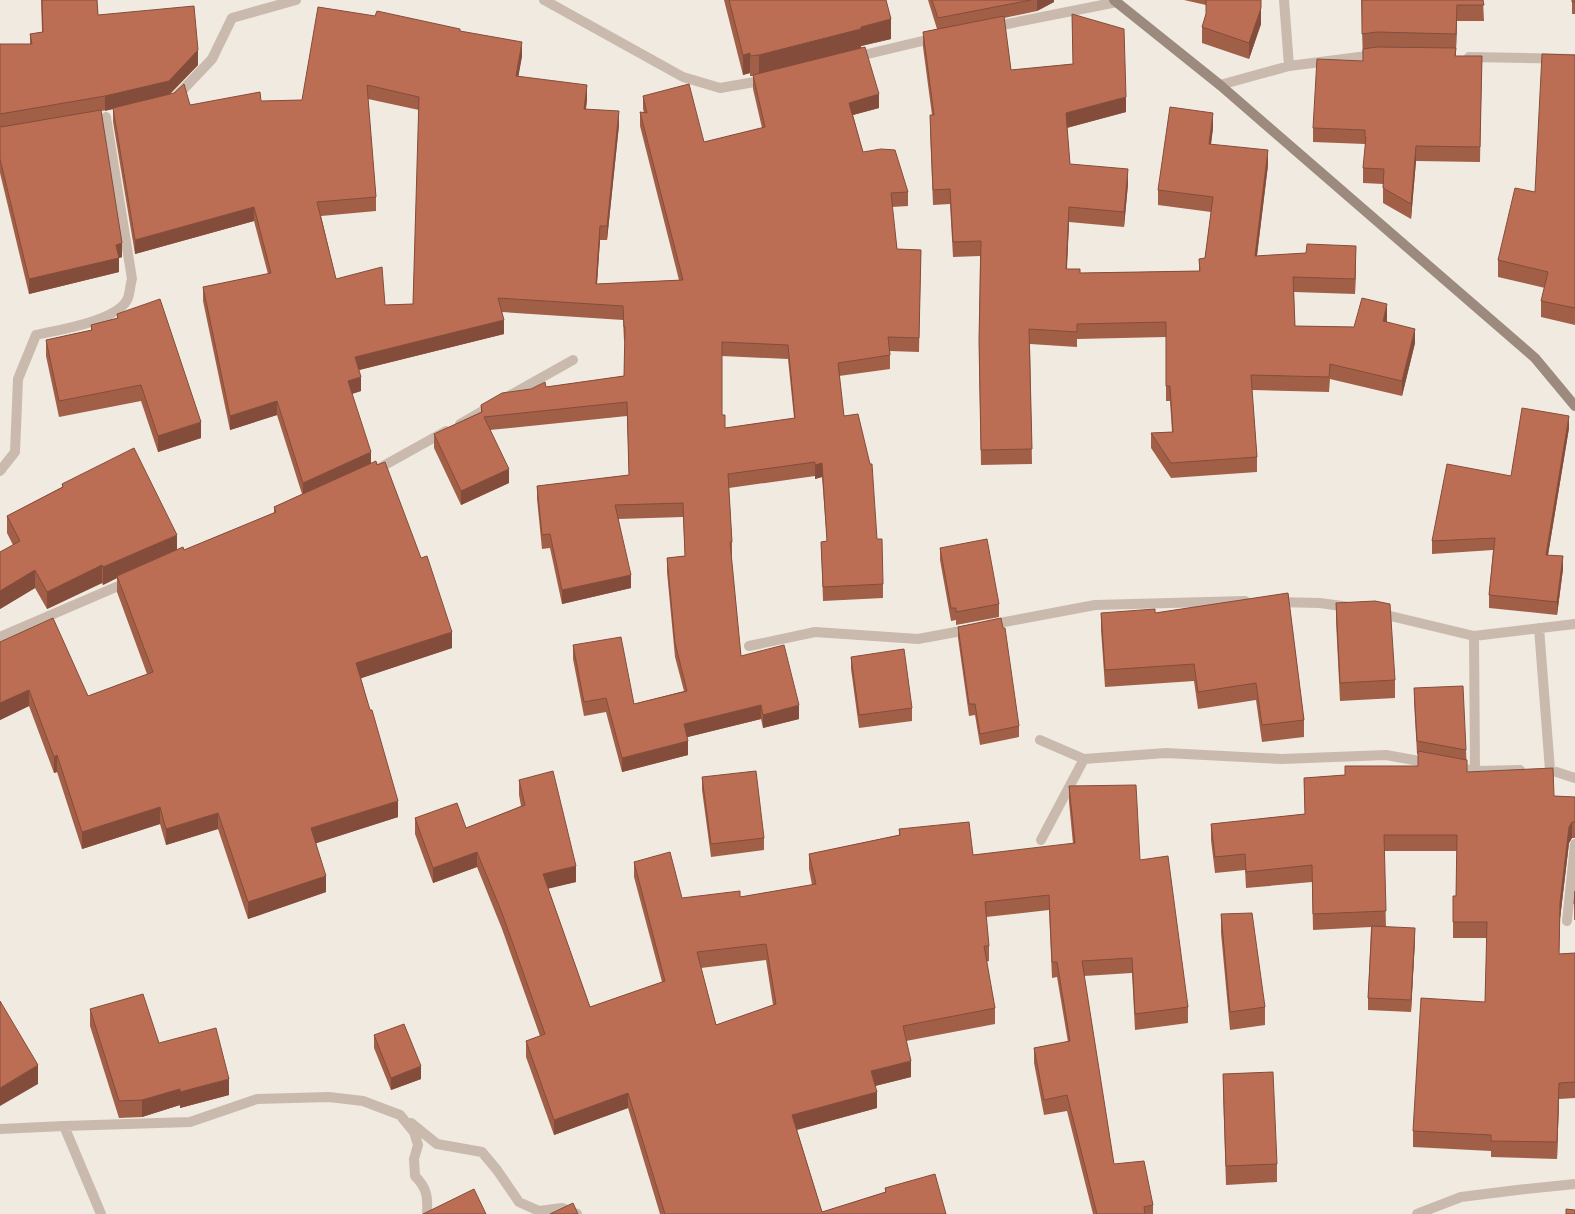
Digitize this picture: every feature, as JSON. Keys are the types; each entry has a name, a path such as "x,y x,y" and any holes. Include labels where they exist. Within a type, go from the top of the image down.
{"street":[{"path":"165,103 172,101 212,59 232,18 296,0"},
{"path":"544,0 683,77 720,88 775,77"},
{"path":"1284,0 1289,66"},
{"path":"978,29 1115,1 1220,86 1535,358 1575,406"},
{"path":"844,60 909,43 947,36"},
{"path":"1220,86 1289,66 1385,55"},
{"path":"1456,56 1575,59"},
{"path":"0,470 15,452 18,379 36,335 83,324 112,314 127,300 132,279 106,117"},
{"path":"366,476 573,360"},
{"path":"0,637 138,578"},
{"path":"749,646 815,632 918,639 1095,605 1261,601 1320,603 1363,610 1474,636 1575,624"},
{"path":"1539,628 1546,770 1575,778"},
{"path":"1474,636 1475,771"},
{"path":"1040,740 1084,759 1166,753 1282,760 1386,756 1475,771 1527,770"},
{"path":"1041,840 1084,759"},
{"path":"1567,921 1575,844"},
{"path":"0,1129 190,1122 257,1099 329,1097 363,1101 400,1115 437,1144 482,1152 497,1170 519,1202 539,1211 562,1208 577,1214"},
{"path":"400,1115 414,1132 418,1145 414,1169 415,1176 424,1185 428,1200 427,1214"},
{"path":"64,1126 101,1214"},
{"path":"1417,1214 1461,1197 1575,1184"}],"building":[{"path":"42,0 97,0 98,15 194,6 198,50 169,81 105,96 0,114 0,44 32,44 30,34 43,32"},
{"path":"729,0 886,0 891,19 861,27 861,29 750,56 750,53 743,55"},
{"path":"932,0 1031,0 938,18"},
{"path":"1206,0 1261,0 1261,8 1249,43 1202,27 1206,14"},
{"path":"1362,0 1483,0 1484,5 1457,5 1456,34 1377,32 1362,34"},
{"path":"318,7 375,16 377,11 460,29 460,31 522,42 516,76 587,85 584,109 619,111 607,226 600,226 596,284 683,280 640,112 647,113 643,96 689,84 704,142 765,127 753,75 865,47 879,94 849,103 863,152 881,149 895,150 908,192 891,193 897,249 921,250 919,338 888,337 890,355 838,363 844,416 858,414 870,464 872,464 877,539 882,539 883,584 823,587 821,542 827,541 822,463 815,465 815,462 728,474 732,542 730,542 741,656 784,645 799,705 763,715 761,705 684,724 688,741 622,758 606,698 584,702 573,645 621,637 634,704 687,691 675,643 667,558 685,556 683,503 615,505 631,575 562,590 550,534 542,535 537,486 629,475 627,402 484,417 509,469 461,491 434,434 482,412 481,405 502,393 531,389 545,382 546,387 624,376 625,327 623,306 498,298 504,320 355,357 361,377 348,381 371,452 303,483 277,401 230,416 203,287 271,273 254,207 135,240 113,108 174,93 184,84 190,105 260,92 261,101 302,100","holes":["367,85 419,97 413,304 385,305 382,267 336,279 317,202 376,197","722,342 788,345 795,418 725,428 725,415 722,415"]},
{"path":"1072,14 1124,29 1126,97 1066,113 1070,164 1128,169 1124,212 1069,207 1066,269 1080,269 1080,273 1200,271 1199,259 1205,258 1213,197 1158,190 1170,107 1213,113 1209,144 1268,150 1255,256 1306,253 1307,244 1356,246 1355,279 1293,277 1295,326 1354,327 1362,298 1387,304 1383,321 1415,329 1402,381 1330,364 1329,377 1251,375 1257,457 1171,463 1151,433 1173,432 1170,386 1166,386 1166,322 1077,324 1077,332 1029,329 1032,449 981,450 979,340 981,241 953,242 950,189 933,190 930,115 934,115 923,32 1004,16 1011,70 1073,64"},
{"path":"1377,47 1456,48 1455,56 1482,56 1480,147 1416,146 1411,204 1383,188 1384,169 1363,168 1366,137 1365,130 1313,128 1317,59 1363,61 1363,49"},
{"path":"1542,54 1575,55 1575,308 1541,301 1548,272 1498,260 1515,188 1535,192"},
{"path":"101,110 122,243 116,245 119,258 29,279 0,159 0,126"},
{"path":"160,299 201,422 158,436 141,385 59,401 46,340 92,330 91,325 118,318 117,314"},
{"path":"1522,408 1569,416 1546,555 1563,556 1557,602 1489,595 1495,538 1432,541 1447,464 1511,476"},
{"path":"134,448 177,535 103,567 102,565 47,592 35,570 0,591 0,552 20,541 7,516 63,487 62,484"},
{"path":"376,461 377,465 385,462 421,558 427,556 452,632 356,663 370,710 372,710 398,801 311,828 326,876 248,902 218,813 166,829 160,807 82,832 57,755 54,757 29,690 0,703 0,642 53,618 88,696 153,672 117,576 183,547 184,550 276,512 274,507"},
{"path":"987,539 999,604 956,612 956,608 951,608 940,548"},
{"path":"1288,593 1304,720 1262,725 1256,683 1198,692 1194,664 1105,670 1101,613 1155,609 1155,613"},
{"path":"1375,601 1390,604 1395,680 1340,683 1336,603"},
{"path":"1001,618 1003,628 1005,628 1019,726 980,734 975,704 969,704 958,627"},
{"path":"904,649 912,708 859,715 851,657"},
{"path":"1463,686 1466,750 1417,741 1414,688"},
{"path":"1418,751 1467,760 1467,772 1553,768 1554,796 1575,797 1575,822 1572,822 1569,827 1560,903 1559,954 1575,953 1575,1082 1559,1083 1557,1142 1491,1141 1491,1135 1413,1131 1421,998 1485,1002 1487,922 1453,922 1453,896 1456,896 1457,835 1384,835 1386,911 1313,914 1312,865 1246,872 1245,854 1215,857 1211,824 1305,814 1304,778 1345,775 1345,766 1418,766"},
{"path":"553,771 576,866 543,874 590,1007 665,981 634,862 670,852 682,898 740,891 740,897 816,884 809,854 900,835 899,829 969,822 973,855 1075,843 1069,786 1136,785 1140,860 1168,856 1188,1007 1135,1014 1132,958 1082,961 1114,1164 1144,1161 1153,1205 1144,1207 1145,1214 1097,1214 1067,1095 1044,1100 1034,1048 1070,1041 1057,962 1052,962 1049,895 985,902 989,946 984,946 995,1008 903,1026 911,1061 871,1071 877,1092 792,1115 822,1212 886,1192 885,1188 935,1174 946,1214 665,1214 628,1093 554,1120 526,1041 545,1034 502,913 477,852 433,868 415,818 457,803 466,828 525,805 519,780","holes":["766,944 776,1004 716,1025 697,952"]},
{"path":"756,771 764,838 711,844 702,777"},
{"path":"1252,913 1265,1007 1230,1012 1221,914"},
{"path":"1372,926 1415,928 1411,1000 1368,998"},
{"path":"143,994 159,1043 216,1028 229,1079 180,1092 180,1089 142,1100 119,1101 90,1009"},
{"path":"0,1001 38,1065 0,1088"},
{"path":"404,1024 421,1066 391,1078 374,1035"},
{"path":"1273,1072 1277,1164 1226,1166 1223,1074"},
{"path":"474,1189 486,1214 423,1214"},
{"path":"573,1203 578,1214 550,1214"},
{"path":"1566,1209 1575,1210 1575,1214 1566,1214"}]}
